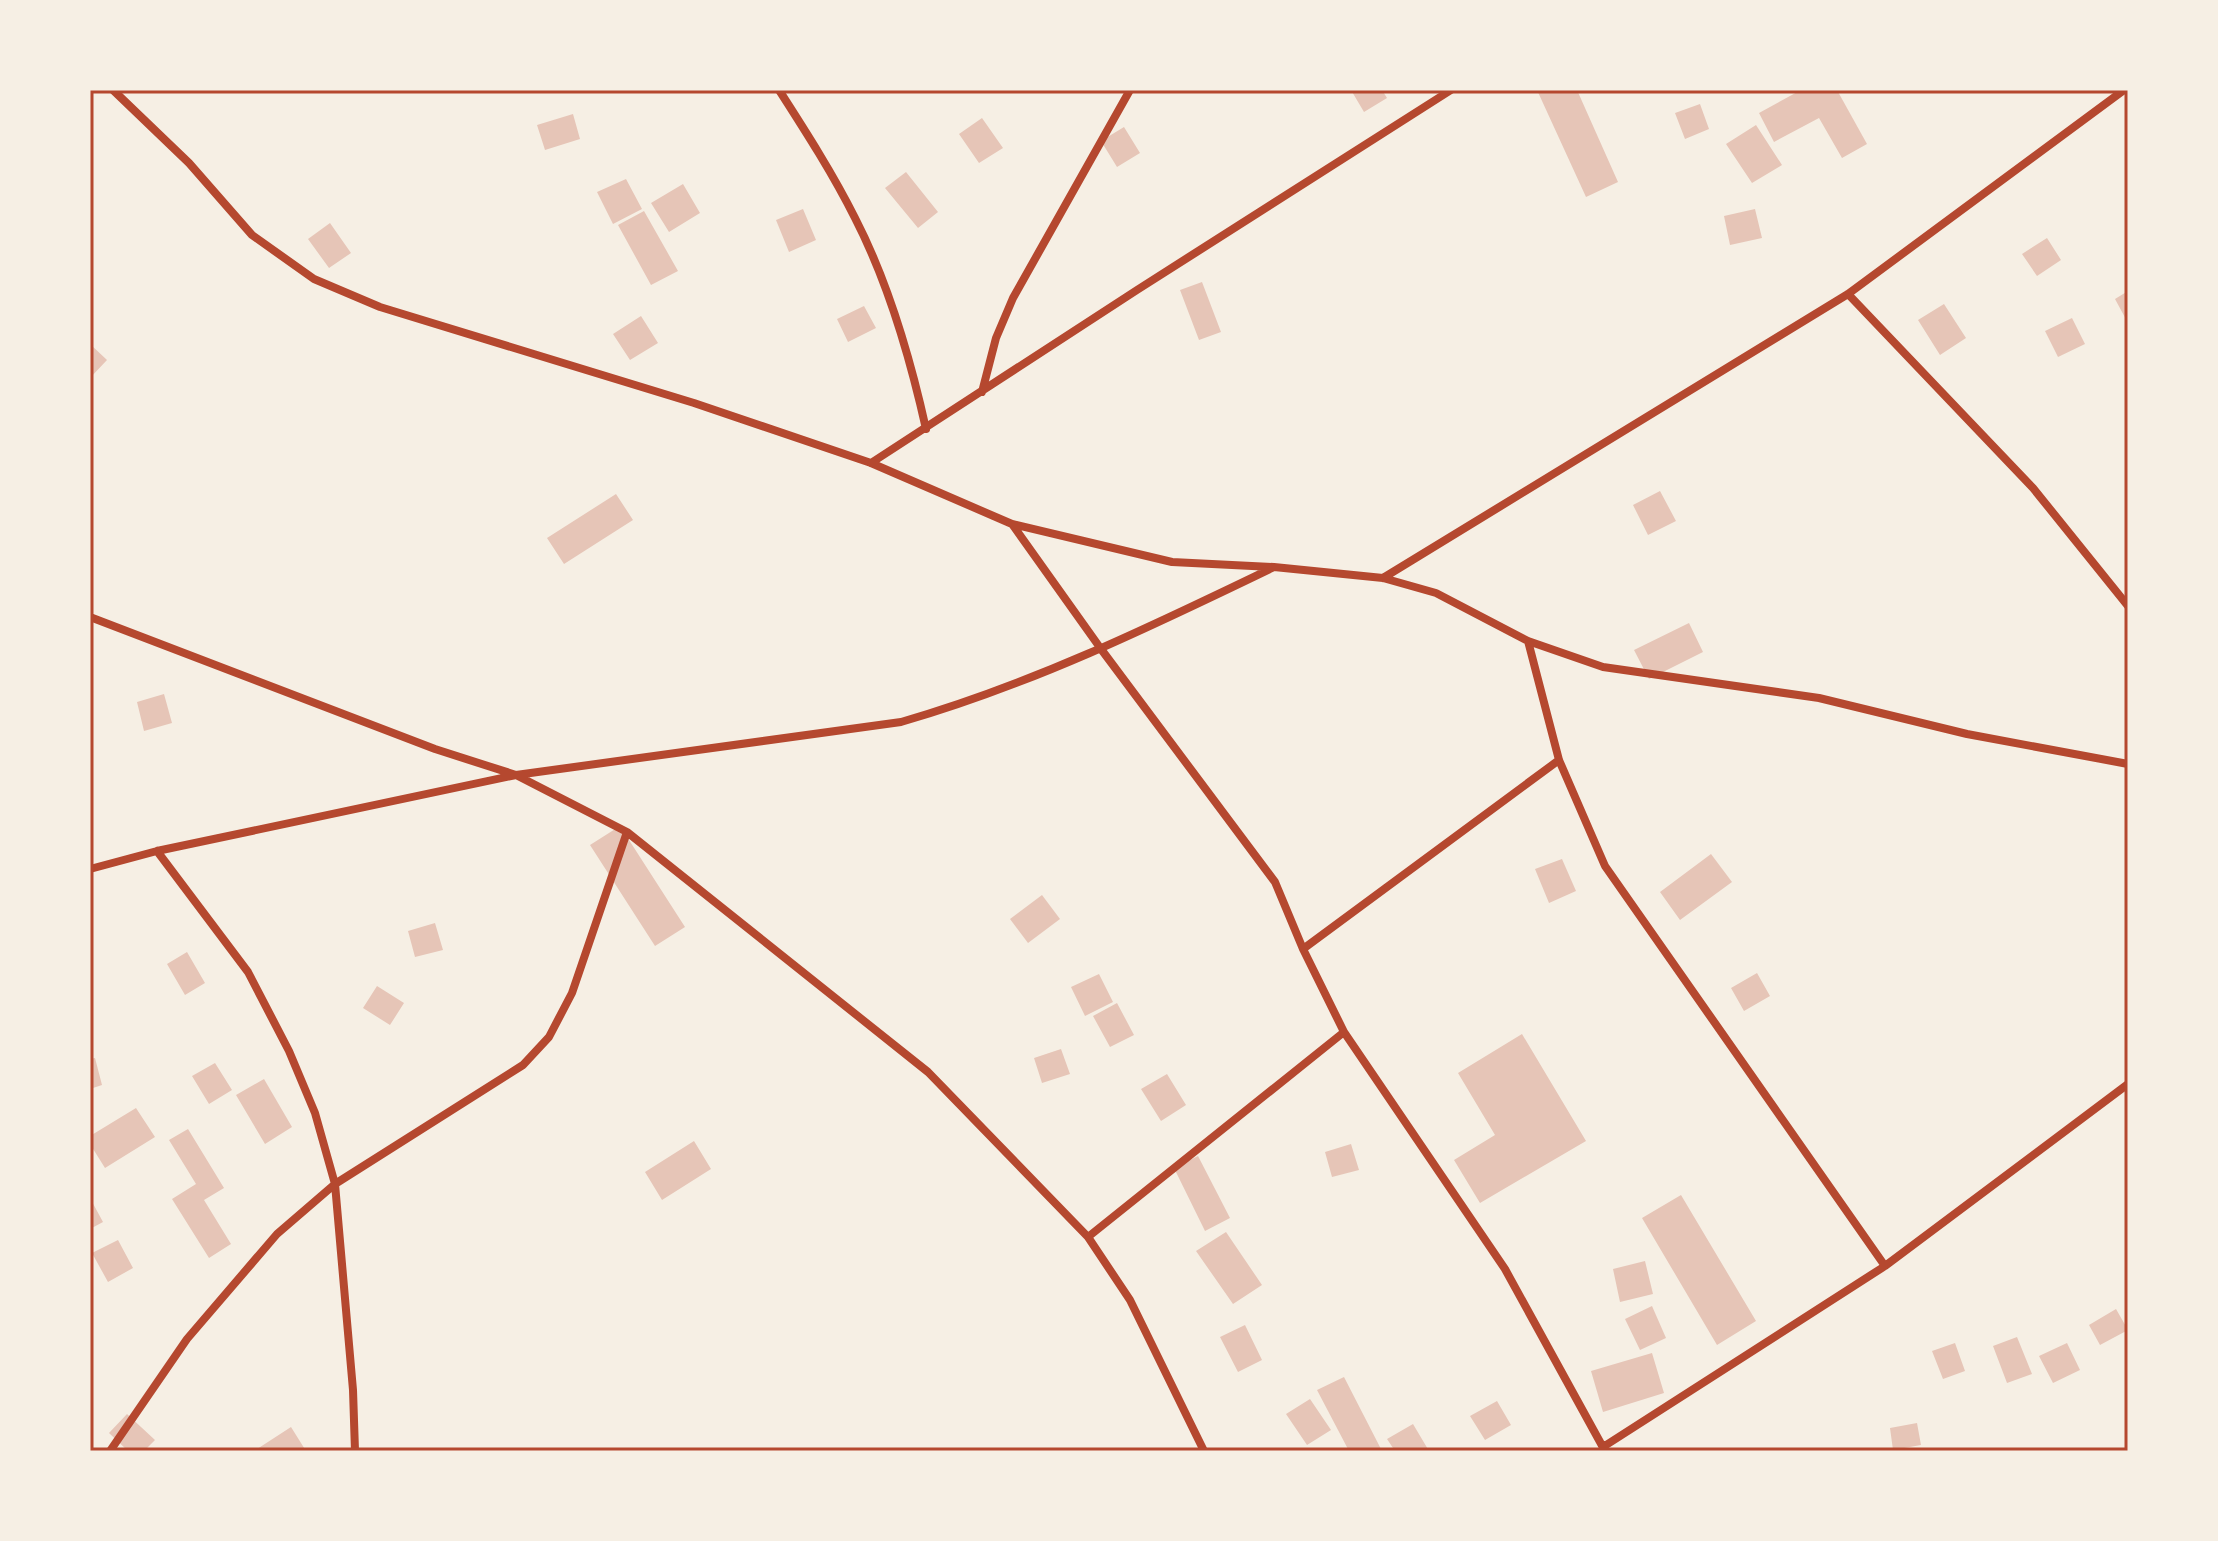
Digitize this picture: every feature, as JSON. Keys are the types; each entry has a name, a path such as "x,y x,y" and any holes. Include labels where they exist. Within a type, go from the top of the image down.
{"street":[{"path":"113,90 189,163 252,235 314,279 380,307 694,403 871,463 1012,524 1172,562 1274,567 1383,578 1436,593 1528,641 1603,667 1819,698 1967,734 2128,764"},
{"path":"779,90 856,219 892,304 926,429"},
{"path":"982,392 996,338 1013,298 1130,90"},
{"path":"871,463 1451,90"},
{"path":"1383,578 1848,294 2124,90"},
{"path":"1848,294 2033,488 2128,606"},
{"path":"1012,524 1275,882 1303,949 1344,1032 1505,1269 1604,1449 1885,1266 2128,1084"},
{"path":"90,869 157,851 516,775 901,722 960,705 1101,649 1274,567"},
{"path":"90,617 435,749 516,775 627,832 928,1072 1088,1237 1130,1300 1204,1451"},
{"path":"1528,641 1559,760 1605,866 1885,1266"},
{"path":"1303,949 1559,760"},
{"path":"110,1451 187,1339 277,1234 335,1184 523,1065 549,1037 572,993 627,832"},
{"path":"157,851 248,972 289,1051 329,1156 335,1184 353,1390 355,1451"},
{"path":"1088,1237 1344,1032"}],"building":[{"path":"1351,90 1382,90 1387,98 1364,112"},
{"path":"1537,90 1577,90 1618,182 1586,197"},
{"path":"1801,90 1837,90 1867,144 1842,158 1819,118 1774,142 1759,113"},
{"path":"1700,104 1709,129 1685,139 1675,113"},
{"path":"573,114 580,139 545,150 537,125"},
{"path":"982,118 1003,148 979,163 959,134"},
{"path":"1756,125 1782,165 1752,183 1726,144"},
{"path":"1124,127 1140,153 1117,167 1101,141"},
{"path":"906,172 938,212 918,228 885,188"},
{"path":"626,179 642,209 613,224 597,192"},
{"path":"683,184 700,213 669,232 651,203"},
{"path":"803,209 816,240 789,252 776,220"},
{"path":"1755,209 1762,238 1730,245 1724,216"},
{"path":"644,211 678,271 651,285 618,225"},
{"path":"330,223 351,253 329,268 308,239"},
{"path":"2047,238 2061,260 2037,276 2022,254"},
{"path":"1202,282 1221,332 1199,340 1180,290"},
{"path":"2128,291 2128,323 2115,299"},
{"path":"1944,304 1966,338 1940,355 1918,320"},
{"path":"864,306 876,328 848,342 837,319"},
{"path":"641,316 658,343 630,360 613,334"},
{"path":"2072,318 2085,344 2058,357 2045,331"},
{"path":"90,344 107,360 90,378"},
{"path":"1660,491 1676,521 1648,535 1633,505"},
{"path":"616,494 633,520 564,564 547,538"},
{"path":"1689,623 1703,652 1649,679 1634,650"},
{"path":"164,694 172,723 144,731 137,702"},
{"path":"620,826 685,927 655,946 590,845"},
{"path":"1711,854 1732,882 1680,920 1660,892"},
{"path":"1562,859 1576,891 1549,903 1535,869"},
{"path":"1042,895 1060,919 1028,943 1010,919"},
{"path":"435,923 443,950 415,957 408,931"},
{"path":"187,952 205,983 185,995 167,964"},
{"path":"1757,973 1770,996 1744,1011 1731,988"},
{"path":"1099,974 1113,1002 1085,1016 1071,987"},
{"path":"377,986 404,1003 390,1025 363,1008"},
{"path":"1117,1003 1134,1035 1110,1047 1093,1016"},
{"path":"1522,1034 1586,1141 1480,1203 1454,1160 1495,1135 1458,1073"},
{"path":"1061,1049 1070,1074 1042,1083 1034,1058"},
{"path":"95,1058 102,1085 90,1089 90,1059"},
{"path":"215,1063 232,1090 209,1104 192,1076"},
{"path":"1167,1074 1186,1105 1161,1121 1141,1089"},
{"path":"264,1079 292,1127 265,1144 236,1095"},
{"path":"136,1108 155,1137 105,1168 90,1144 90,1136"},
{"path":"188,1129 224,1188 204,1200 231,1244 209,1258 172,1199 196,1184 169,1140"},
{"path":"694,1141 711,1169 662,1200 645,1172"},
{"path":"1351,1144 1359,1170 1332,1177 1325,1152"},
{"path":"1198,1156 1230,1218 1205,1231 1174,1168"},
{"path":"1681,1195 1756,1321 1717,1345 1642,1218"},
{"path":"90,1198 103,1222 90,1229"},
{"path":"1226,1232 1262,1285 1233,1304 1196,1251"},
{"path":"118,1240 133,1268 108,1282 92,1253"},
{"path":"1645,1261 1653,1294 1620,1302 1613,1269"},
{"path":"1652,1306 1666,1338 1640,1350 1625,1319"},
{"path":"2116,1309 2128,1330 2100,1345 2089,1325"},
{"path":"1245,1325 1262,1360 1238,1372 1220,1337"},
{"path":"2017,1337 2032,1374 2007,1383 1993,1346"},
{"path":"1955,1343 1965,1371 1943,1379 1932,1351"},
{"path":"2067,1343 2080,1370 2053,1383 2039,1356"},
{"path":"1652,1353 1664,1393 1603,1412 1591,1371"},
{"path":"1344,1377 1382,1451 1349,1451 1317,1390"},
{"path":"1310,1399 1331,1430 1307,1445 1286,1414"},
{"path":"1497,1401 1511,1425 1485,1440 1470,1416"},
{"path":"127,1414 155,1440 144,1451 128,1451 109,1433"},
{"path":"1917,1423 1921,1445 1893,1450 1890,1428"},
{"path":"1413,1424 1429,1451 1395,1451 1387,1439"},
{"path":"291,1427 306,1451 254,1451"}]}
